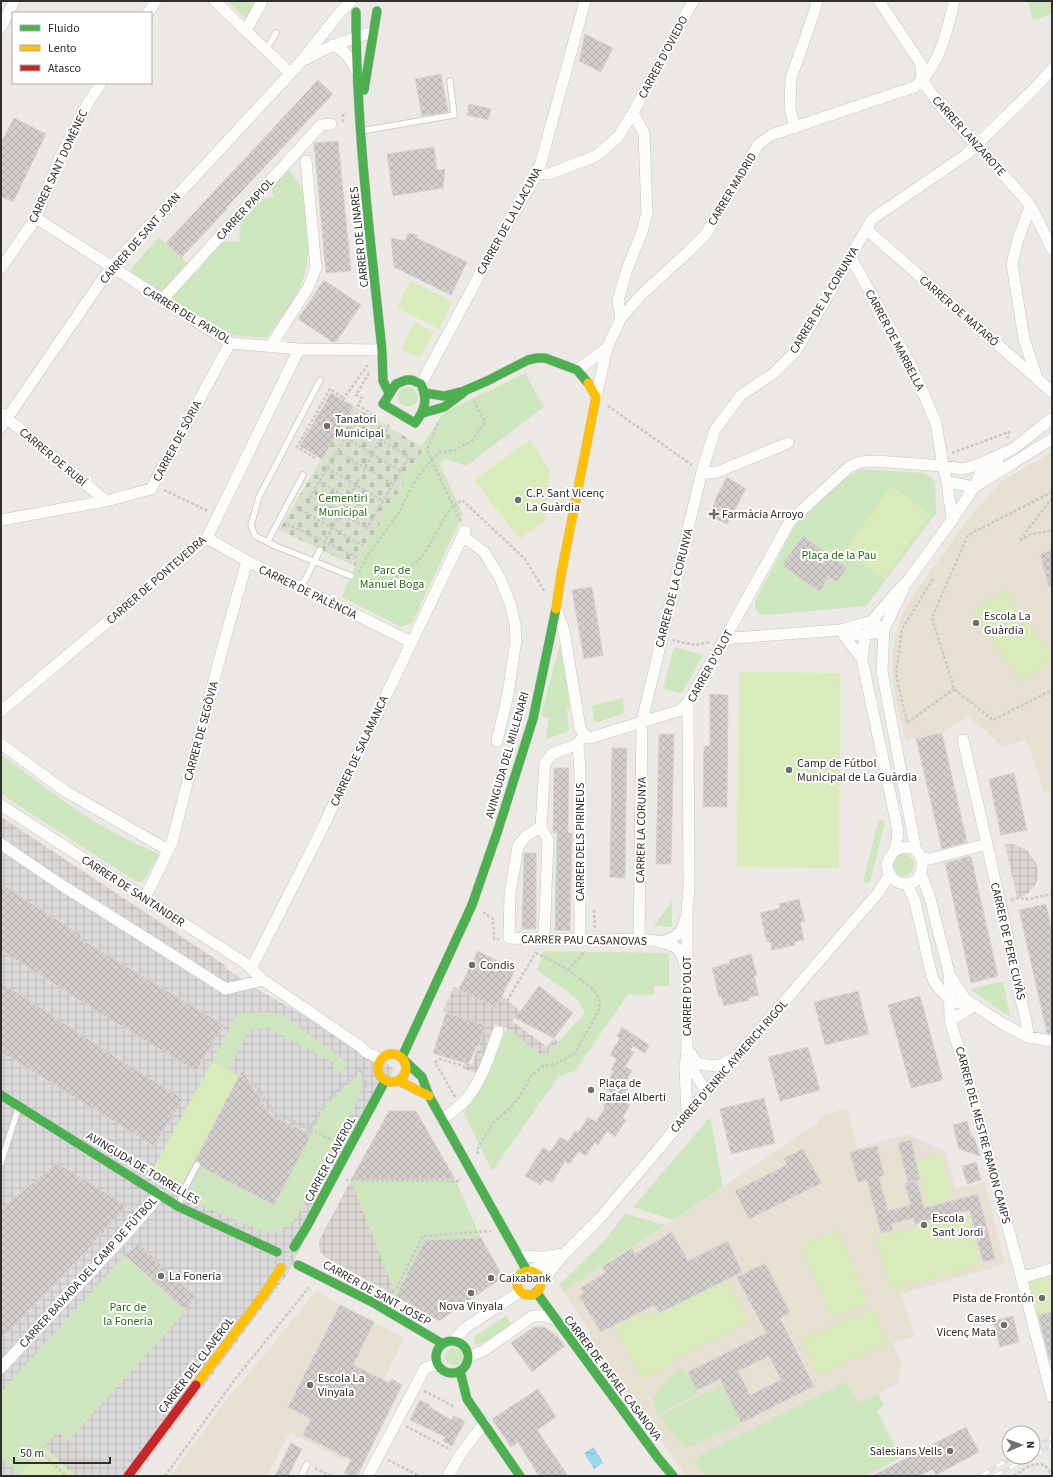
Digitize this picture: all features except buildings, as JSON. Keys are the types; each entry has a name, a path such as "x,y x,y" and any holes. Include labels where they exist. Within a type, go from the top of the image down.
{"street":[{"path":"1,27 14,1"},
{"path":"149,12 156,1"},
{"path":"215,1 290,73"},
{"path":"246,31 262,1"},
{"name":"CARRER DE LINARES","path":"352,1 352,5 356,12 362,16 367,17 374,14 378,7 373,32 360,127"},
{"name":"CARRER DE SANT JOAN","path":"3,420 111,267 299,64 337,16 352,1"},
{"name":"CARRER DE LA LLACUNA","path":"423,388 495,246 538,173 585,1"},
{"name":"CARRER D'OVIEDO","path":"538,173 549,174 596,156 618,137 633,113 693,1"},
{"path":"795,128 790,108 791,78 817,1"},
{"name":"CARRER LANZAROTE","path":"879,1 921,64 922,80 944,111 976,144 1030,206 1052,249"},
{"path":"922,80 938,56 949,25 954,1"},
{"name":"CARRER DE LINARES","path":"356,12 356,70 360,127 382,350 383,380 389,393"},
{"name":"CARRER DE SANT JOAN","path":"299,64 332,45 373,32"},
{"path":"332,45 338,47 346,54 356,70"},
{"name":"CARRER DE LA CORUNYA","path":"642,721 702,471 715,430 741,395 774,373 796,351 872,219 967,154 1034,89 1052,69"},
{"name":"CARRER MADRID","path":"596,397 607,348 621,318 642,294 706,234 758,145 771,135 914,87 922,80"},
{"name":"CARRER SANT DOMÈNEC","path":"1,268 36,218 60,159 88,103 100,84"},
{"path":"621,318 618,301 626,272 642,232 647,213 644,133 633,113"},
{"name":"CARRER PAPIOL","path":"162,300 321,125 331,124"},
{"path":"270,347 308,288 316,268 306,161"},
{"path":"1030,206 1018,239 1012,264 1024,338 1037,378"},
{"name":"CARRER DEL PAPIOL","path":"36,218 230,343 298,349 382,350"},
{"name":"CARRER DE MATARÓ","path":"866,230 1052,392"},
{"name":"CARRER DE MARBELLA","path":"850,256 911,365 936,423 940,453 948,482 952,520"},
{"name":"CARRER DE SÒRIA","path":"1,520 106,501 152,488 230,343"},
{"name":"CARRER MADRID","path":"577,370 607,348"},
{"name":"CARRER DE PONTEVEDRA","path":"1,711 207,538 298,349"},
{"name":"CARRER DE LINARES","path":"382,350 395,370 406,380"},
{"path":"423,388 426,405 423,413 415,423 383,404 396,384 406,380 412,380 423,388 442,396 468,389 528,360 538,358 545,358 577,370 587,380 596,397"},
{"path":"423,413 450,404 468,389"},
{"name":"AVINGUDA DEL MIL·LENARI","path":"403,1059 472,905 533,719 556,609 561,575 596,397"},
{"path":"974,487 980,474 1052,418"},
{"name":"CARRER DE RUBÍ","path":"3,420 106,501"},
{"path":"948,482 974,487 1052,440"},
{"path":"702,471 714,472 788,443"},
{"path":"943,466 963,469 977,465 1013,449"},
{"name":"CARRER D'OLOT","path":"687,1114 685,1068 687,1049 689,888 688,702 790,521 849,467 860,462 876,461 943,466"},
{"name":"CARRER DEL MESTRE RAMON CAMPS","path":"974,487 907,582 884,629 882,671 919,854 923,866 921,873 930,898 949,973 946,996 950,1022 965,1068 1021,1274 1052,1397"},
{"path":"464,533 484,552 500,578 511,606 515,624 516,640 508,694 497,741"},
{"name":"CARRER DE SALAMANCA","path":"251,969 319,836 464,533"},
{"name":"CARRER DE PALÈNCIA","path":"207,538 247,561 411,642"},
{"name":"CARRER DE SEGÒVIA","path":"145,898 172,842 223,646 247,561"},
{"name":"CARRER DEL MESTRE RAMON CAMPS","path":"890,874 887,864 888,859 895,850 898,831 862,660 864,642 872,621 894,594 907,582"},
{"name":"CARRER DELS PIRINEUS","path":"556,609 564,631 581,740 580,940"},
{"path":"722,644 733,638 840,630 872,621 884,629"},
{"path":"840,630 866,637 884,629"},
{"path":"840,630 862,660"},
{"path":"539,939 548,840 541,827 544,763 552,754 581,740 680,710 688,702"},
{"name":"CARRER LA CORUNYA","path":"639,940 642,721"},
{"name":"CARRER DE PERE CUYÀS","path":"963,740 1000,902 1027,1026 1028,1037"},
{"path":"1,744 65,791 168,850"},
{"name":"CARRER DE SANTANDER","path":"1,805 244,963 263,980 361,1047 366,1052 381,1059"},
{"name":"CARRER PAU CASANOVAS","path":"541,827 526,836 518,846 510,894 509,938 580,940 594,934 659,942 676,947 680,952 687,971"},
{"path":"1,844 72,892 226,989 263,980"},
{"path":"895,850 905,847 930,858 987,844"},
{"path":"890,874 896,881 907,884 913,882 921,873"},
{"name":"CARRER D'ENRIC AYMERICH RIGOL","path":"541,1282 564,1254 603,1214 702,1096 878,893 890,874"},
{"path":"907,884 914,902 932,977 936,986 946,996 965,1005 975,1005"},
{"name":"CARRER PAU CASANOVAS","path":"659,942 672,939 680,934 684,927 688,910"},
{"path":"949,973 965,999 1002,1024 1028,1037 1052,1041"},
{"path":"950,1022 975,1005"},
{"path":"442,1119 460,1106 468,1097 487,1064 498,1032"},
{"name":"CARRER D'OLOT","path":"687,1049 698,1064 718,1066 736,1057"},
{"name":"CARRER D'OLOT","path":"687,1049 702,1096"},
{"path":"403,1059 407,1070 405,1075 399,1081 395,1083 385,1081 378,1073 381,1059 388,1054 393,1054 403,1059 422,1077 429,1096 504,1231 529,1271 538,1274 541,1282 539,1289 536,1292 527,1294 518,1288 518,1280 522,1274 529,1271"},
{"name":"CARRER D'OLOT","path":"685,1068 702,1096"},
{"name":"CARRER CLAVEROL","path":"298,1256 306,1228 385,1081"},
{"path":"399,1081 429,1096"},
{"name":"AVINGUDA DE TORRELLES","path":"1,1095 179,1206 277,1252"},
{"name":"CARRER BAIXADA DEL CAMP DE FÚTBOL","path":"1,1368 128,1232 159,1194"},
{"path":"285,1246 298,1256 293,1270 289,1271 281,1268 275,1260 277,1252 285,1246"},
{"path":"519,1256 542,1257 564,1254"},
{"name":"CARRER D'ENRIC AYMERICH RIGOL","path":"529,1271 564,1254"},
{"name":"CARRER DE SANT JOSEP","path":"298,1256 320,1274 448,1343"},
{"name":"CARRER DEL CLAVEROL","path":"128,1476 265,1293 281,1268"},
{"path":"1021,1274 1027,1276 1052,1269"},
{"path":"448,1343 459,1343 464,1346 467,1351 468,1357 465,1368 460,1371 450,1373 445,1371 438,1364 437,1353 448,1343 465,1328 521,1291"},
{"name":"CARRER DE RAFAEL CASANOVA","path":"536,1292 669,1474"},
{"path":"468,1357 484,1351 533,1316 545,1316 556,1320"},
{"path":"368,1476 425,1368 438,1364"},
{"path":"460,1371 467,1399 520,1476"},
{"path":"448,1476 460,1455 484,1423"}],"lane":[{"path":"266,50 276,33"},
{"path":"360,127 454,115 450,80"},
{"path":"320,380 259,496 251,525 255,536 278,547 351,576"},
{"path":"268,541 303,475"},
{"path":"299,587 305,580 313,561 320,550"},
{"path":"1,1163 19,1106"},
{"path":"179,1206 184,1190 197,1165"},
{"path":"301,1476 307,1464"}],"path":[{"path":"315,458 297,447 330,389 344,399 367,366 370,371 356,395 362,398 358,405 377,416"},
{"path":"596,397 702,471"},
{"path":"356,580 366,558 399,512 415,481 432,459 441,452 455,450 472,441 485,422 475,402"},
{"path":"444,407 427,450 464,533"},
{"path":"363,471 396,412"},
{"path":"383,420 390,424"},
{"path":"354,424 409,457 366,528 310,496 346,438 354,424"},
{"path":"940,453 948,455 1008,432"},
{"path":"346,438 400,471"},
{"path":"338,452 393,484"},
{"path":"328,468 383,500"},
{"path":"320,550 359,479"},
{"path":"319,481 365,509"},
{"path":"166,490 205,509"},
{"path":"1052,492 968,535 932,618 954,689 992,720 1052,690"},
{"path":"1052,498 1019,541 1029,535 1052,530"},
{"path":"294,506 365,547"},
{"path":"933,579 902,630 896,674 907,723 954,689"},
{"path":"662,638 695,645 710,641 722,644"},
{"path":"1000,902 1017,898 1029,899 1052,894"},
{"path":"568,970 594,934 594,910"},
{"path":"493,919 494,939"},
{"path":"507,1001 536,953 539,939"},
{"path":"479,1157 477,1150 493,1123 508,1110 520,1096 531,1076 543,1066 556,1064 575,1053 599,1010 600,1000 594,988 568,970 536,953"},
{"path":"460,1106 434,1062 440,1059 464,1066"},
{"path":"310,1129 325,1102 361,1069 366,1085 364,1092"},
{"path":"251,1084 254,1083 273,1112 336,1143"},
{"path":"335,1174 347,1180 458,1180 471,1173"},
{"path":"382,1308 397,1287 423,1236 504,1231"},
{"path":"165,1476 236,1378 320,1274"},
{"path":"415,1386 456,1408"},
{"path":"397,1421 460,1455"},
{"path":"40,1452 66,1476"},
{"path":"379,1455 420,1476"},
{"path":"307,1464 331,1476"},
{"path":"1014,1476 1031,1465 1038,1464 1045,1465 1052,1475"}],"shaded area":[{"name":"Escola La Guàrdia","path":"1052,452 1052,792 1044,792 1026,739 1002,747 985,730 967,716 942,733 906,740 895,694 892,670 893,652 902,615 915,593 965,523 1000,482"},
{"path":"1,817 226,966 222,973 1,827"},
{"path":"1,820 260,991 361,1047 394,1069 286,1276 137,1476 1,1476"},
{"path":"1005,844 1013,844 1027,850 1036,863 1038,872 1037,881 1034,887 1027,894 1017,898"},
{"path":"454,987 496,1008 502,996 520,1011 512,1021 547,1047 554,1038 558,1042 544,1057 507,1028 495,1024 477,1073 463,1069 465,1063 472,1065 485,1026 443,1011"},
{"path":"847,1108 857,1148 907,1134 945,1151 955,1189 985,1182 1005,1264 901,1294 915,1336 893,1343 901,1363 898,1383 878,1394 884,1406 877,1410 901,1458 868,1476 686,1476 590,1340 589,1329 563,1291 669,1224 818,1124 820,1116"},
{"path":"351,1180 396,1296 327,1258 321,1253 319,1248 321,1237"},
{"name":"Escola La Vinyala","path":"316,1291 404,1338 344,1461 290,1432 267,1476 171,1476 230,1395"},
{"path":"58,1432 107,1476 76,1476 44,1447"}],"green space":[{"path":"227,1 262,1 251,23"},
{"path":"1028,1 1047,1 1052,4 1052,14 1033,20"},
{"path":"288,169 305,193 308,256 303,280 295,297 267,338 230,335 174,300 133,273 131,270 159,237 197,272 221,241 239,242 241,222 260,199 274,197 271,187"},
{"path":"410,281 452,302 439,329 397,308"},
{"path":"415,322 434,332 420,358 401,349"},
{"name":"Parc de Manuel Boga","path":"525,373 544,407 466,466 444,458 440,465 463,514 412,623 401,627 342,597 355,566 424,448 421,447 440,418 447,411"},
{"path":"404,387 412,387 418,393 418,401 412,407 404,407 398,401 398,393"},
{"name":"Cementiri Municipal","path":"353,406 424,448 355,566 279,530"},
{"name":"C.P. Sant Vicenç La Guàrdia","path":"530,440 550,470 545,521 520,539 474,480"},
{"name":"Plaça de la Pau","path":"860,469 925,473 935,481 936,513 866,606 767,615 759,614 755,608 755,601 796,524 844,479"},
{"path":"891,486 930,514 884,579 845,551"},
{"path":"1004,589 1052,656 1052,659 1022,682 971,612"},
{"path":"560,644 570,708 567,709 569,731 546,739 549,718 541,716"},
{"path":"674,647 703,655 682,693 663,689"},
{"name":"Camp de Fútbol Municipal de La Guàrdia","path":"739,672 840,673 839,868 737,867"},
{"path":"623,698 624,713 598,722 594,721 592,706"},
{"path":"1,754 59,798 89,818 120,836 157,853 159,856 144,880 140,882 135,881 1,794"},
{"path":"879,819 885,821 870,883 863,882"},
{"path":"903,854 911,857 914,865 911,873 903,876 895,873 892,865 895,857"},
{"path":"672,901 672,927 654,926"},
{"path":"544,951 669,953 669,986 654,986 654,995 628,994 575,1071 559,1076 492,1171 464,1113 507,1028 544,1057 585,1013 576,998 537,970"},
{"path":"1003,981 1010,1017 970,989"},
{"path":"268,1012 286,1017 349,1064 337,1074 332,1072 336,1064 269,1028 249,1029 228,1071 212,1062 238,1013"},
{"path":"212,1062 239,1076 181,1186 152,1170"},
{"path":"360,1073 363,1085 358,1099 296,1219 292,1223 280,1230 271,1232 261,1231 189,1200 187,1195 201,1167 274,1205 326,1105"},
{"path":"710,1117 723,1187 674,1220 633,1207"},
{"path":"941,1154 952,1198 928,1205 917,1160"},
{"path":"455,1179 481,1238 425,1240 396,1296 351,1180"},
{"path":"967,1213 981,1265 890,1290 876,1238"},
{"path":"625,1214 666,1225 563,1291 559,1285 606,1239"},
{"path":"838,1230 868,1303 832,1319 800,1246"},
{"name":"Parc de la Foneria","path":"125,1255 186,1311 68,1441 58,1432 20,1475 1,1458 1,1392"},
{"name":"Pista de Frontón","path":"1052,1275 1052,1312 1037,1315 1028,1281"},
{"path":"727,1280 748,1323 673,1360 674,1363 641,1379 616,1327 649,1311 652,1317"},
{"path":"873,1308 888,1344 817,1375 802,1339"},
{"path":"506,1316 511,1324 483,1343 476,1345 474,1338 476,1335"},
{"path":"454,1348 460,1351 463,1357 460,1363 454,1366 448,1363 445,1357 448,1351"},
{"path":"682,1369 685,1374 688,1372 699,1394 658,1414 652,1401 668,1379"},
{"path":"846,1382 858,1403 878,1394 884,1406 877,1410 900,1458 864,1476 706,1476 695,1463 700,1455"},
{"path":"722,1384 741,1423 690,1447 680,1442 659,1417"},
{"path":"44,1447 76,1476 19,1476"}],"water":[{"path":"594,1447 603,1463 594,1469 584,1453"}],"railway":[{"path":"1041,1443 1052,1438"},
{"path":"1041,1451 1052,1446"},
{"path":"981,1476 1001,1464"},
{"path":"994,1476 1015,1465"}],"traffic: fast":[{"path":"364,90 377,11"},
{"path":"356,12 358,97 364,181 382,350 383,381 389,393"},
{"path":"425,393 444,396 464,391 528,360 537,358 545,358 577,370 588,383"},
{"path":"406,380 412,380 421,384 423,390 425,400 424,405 421,414 415,423 383,404 396,384 406,380"},
{"path":"423,413 444,407 463,393"},
{"path":"402,1057 472,905 498,830 533,719 556,609"},
{"path":"405,1061 422,1077 429,1096 527,1271"},
{"path":"294,1247 306,1228 385,1081"},
{"path":"1,1095 179,1207 277,1252"},
{"path":"298,1265 372,1302 443,1344"},
{"path":"536,1292 658,1458 673,1476"},
{"path":"449,1341 455,1341 465,1348 468,1357 467,1363 461,1370 455,1373 449,1373 439,1366 436,1360 436,1354 443,1344 449,1341"},
{"path":"460,1371 467,1399 520,1476"}],"traffic: slow":[{"path":"556,609 561,575 596,397 588,383"},
{"path":"392,1054 402,1058 406,1068 402,1078 392,1082 382,1078 378,1068 382,1058 392,1054"},
{"path":"399,1081 429,1096"},
{"path":"196,1385 265,1293 281,1268"},
{"path":"529,1271 537,1275 541,1283 537,1291 529,1295 521,1291 517,1283 521,1275 529,1271"}],"traffic: jam":[{"path":"128,1476 196,1385"}],"place":[{"name":"Tanatori Municipal","path":"327,426"},
{"name":"C.P. Sant Vicenç La Guàrdia","path":"518,500"},
{"name":"Farmàcia Arroyo","path":"714,514"},
{"name":"Escola La Guàrdia","path":"976,623"},
{"name":"Camp de Fútbol Municipal de La Guàrdia","path":"789,770"},
{"name":"Condis","path":"472,965"},
{"name":"Plaça de Rafael Alberti","path":"591,1090"},
{"name":"Escola Sant Jordi","path":"924,1225"},
{"name":"La Foneria","path":"161,1276"},
{"name":"Caixabank","path":"491,1278"},
{"name":"Nova Vinyala","path":"471,1293"},
{"name":"Pista de Frontón","path":"1042,1298"},
{"name":"Cases Vicenç Mata","path":"1004,1325"},
{"name":"Escola La Vinyala","path":"310,1385"},
{"name":"Salesians Vells","path":"950,1451"}]}
